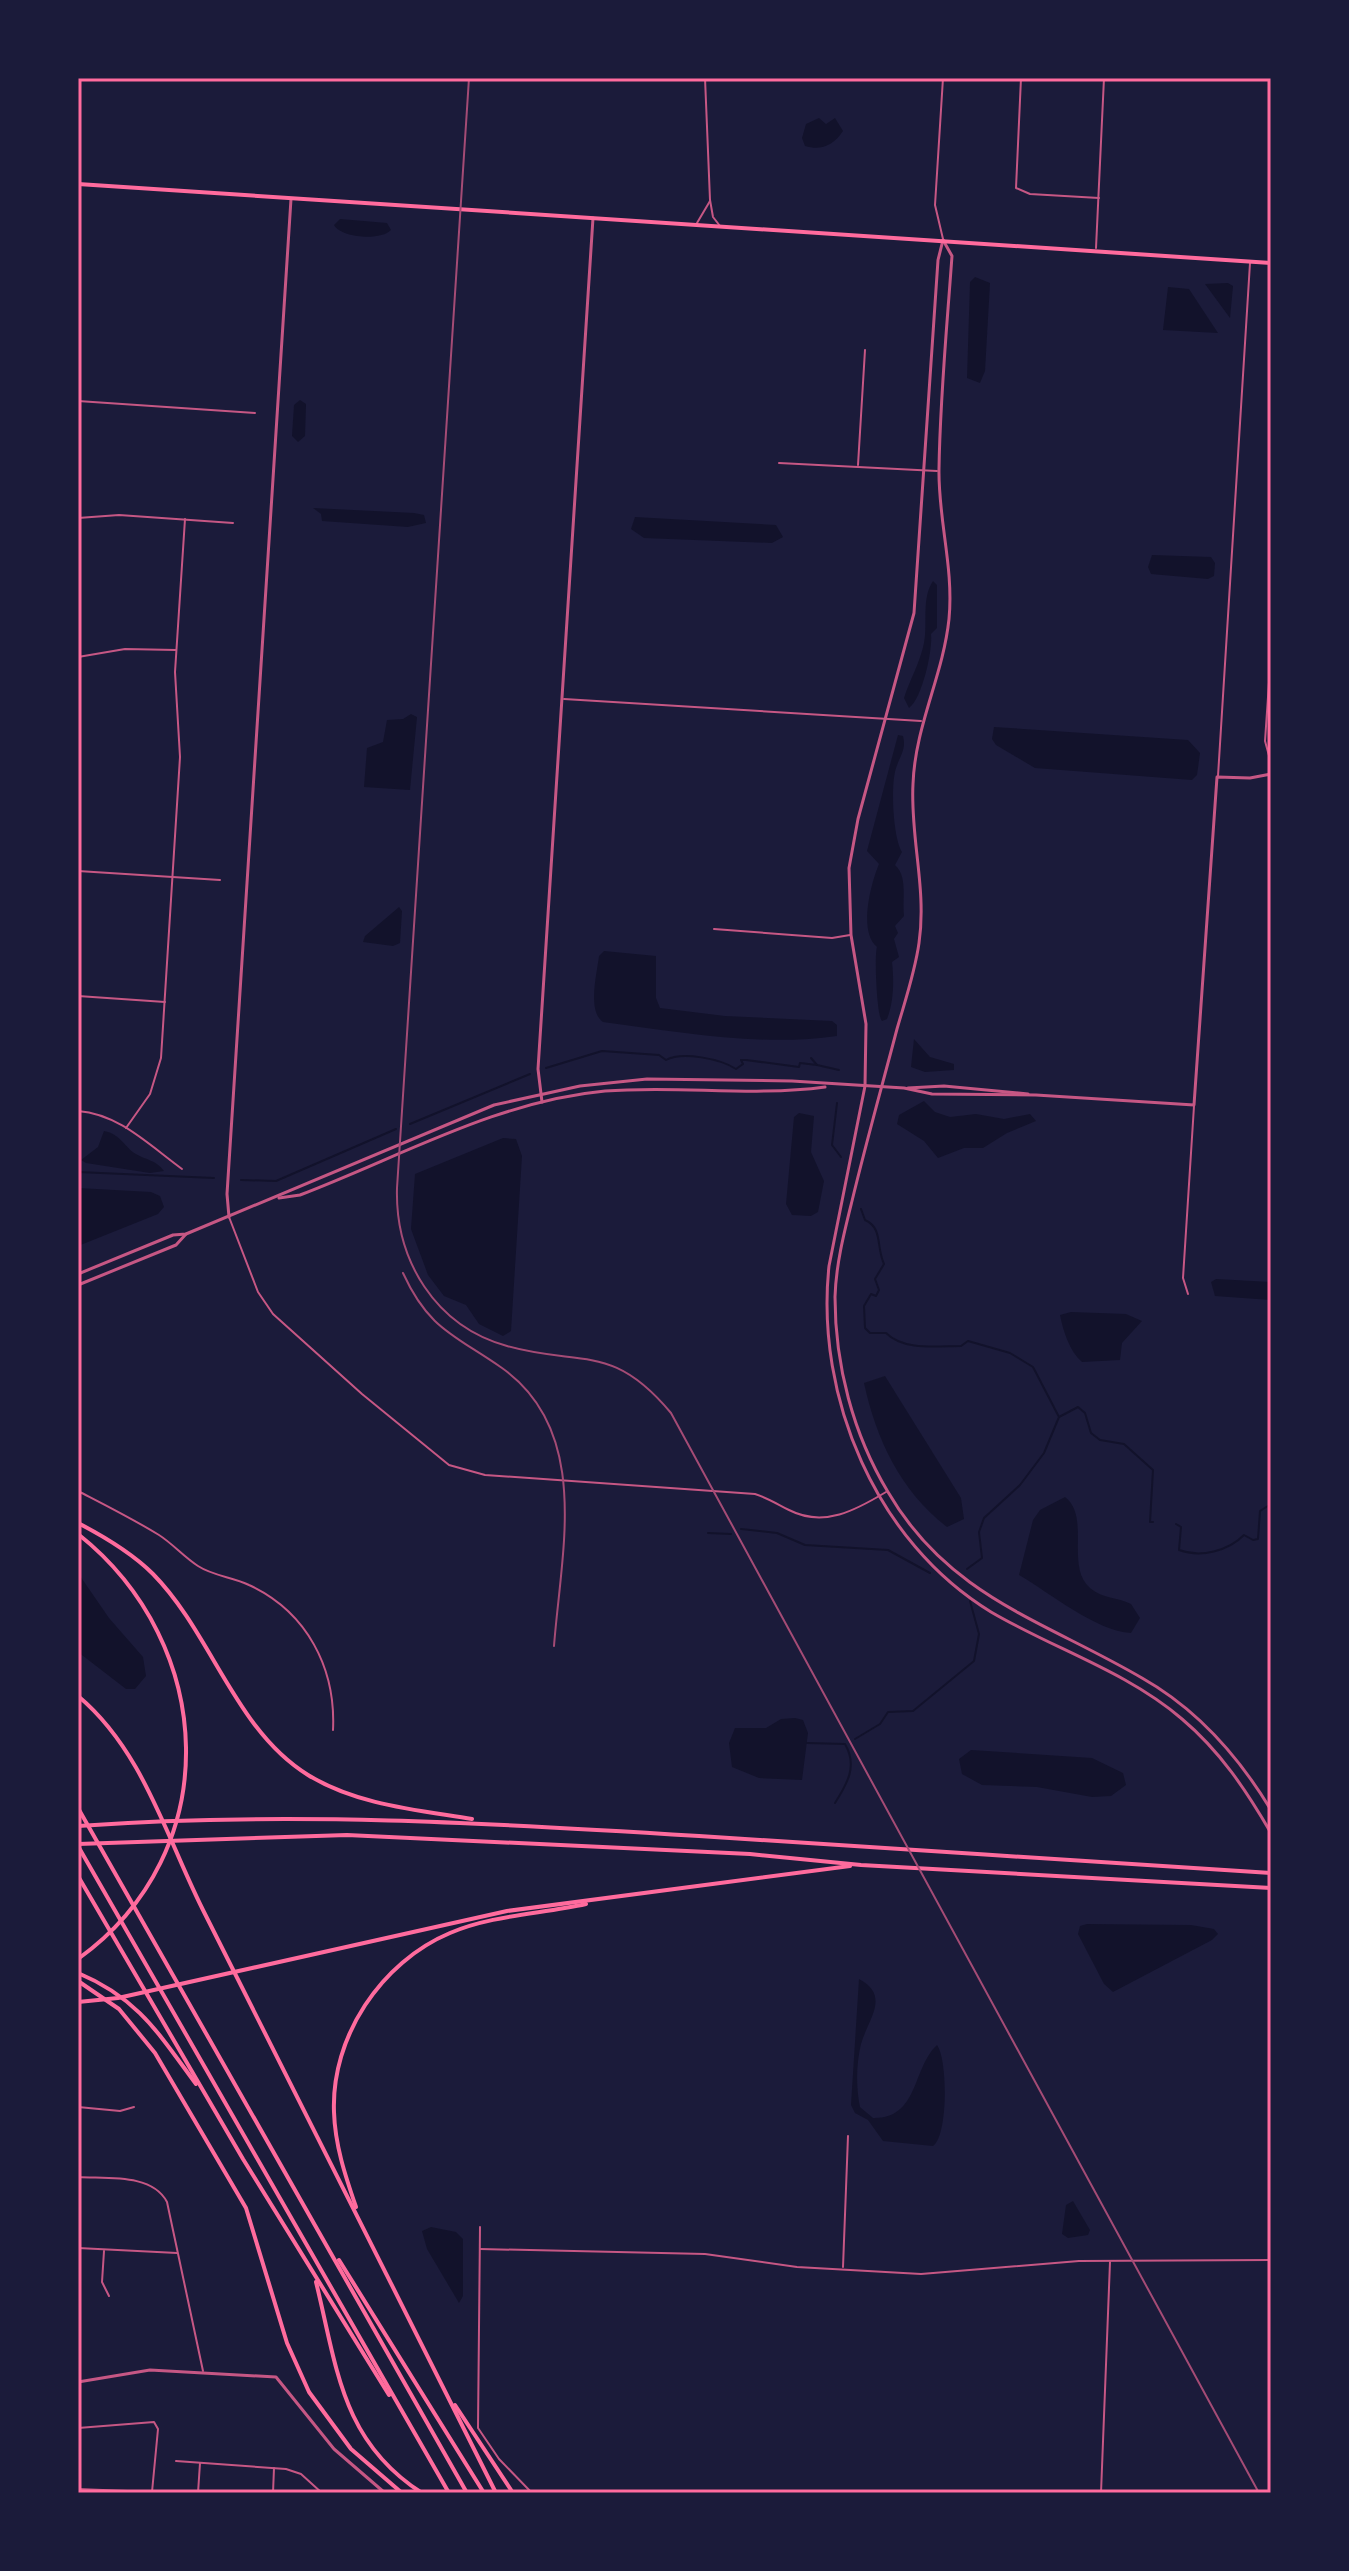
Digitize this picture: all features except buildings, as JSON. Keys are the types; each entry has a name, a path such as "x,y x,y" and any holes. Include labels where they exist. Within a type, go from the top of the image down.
{"main road":[{"path":"78,184 1271,263"},
{"path":"78,1523 121,1548 154,1575 258,1728 293,1765 346,1793 486,1822"},
{"path":"78,1534 128,1583 158,1629 182,1695 187,1765 183,1805 153,1874 130,1910 78,1959"},
{"path":"78,1696 111,1729 143,1780 197,1899 496,2493"},
{"path":"78,1808 467,2493"},
{"path":"78,1826 189,1818 341,1817 486,1822 1271,1873"},
{"path":"449,2493 78,1845 347,1835 750,1854 861,1865 1271,1888"},
{"path":"78,2002 118,1998 468,1918 861,1865"},
{"path":"78,1876 314,2276 408,2423"},
{"path":"362,2224 340,2157 334,2110 341,2061 367,2001 409,1958 449,1933 484,1922 601,1901"},
{"path":"78,1973 119,1994 139,2009 208,2100"},
{"path":"78,1981 119,2009 155,2053 246,2208 287,2343 309,2392 351,2449 402,2493"},
{"path":"290,2180 484,2493"},
{"path":"314,2276 343,2394 356,2426 387,2467 422,2493"},
{"path":"440,2381 513,2493"}],"street":[{"path":"705,78 710,200 713,217 720,226"},
{"path":"943,78 935,205 943,240 952,256 938,471 950,608 942,663 922,722 912,798 922,882 920,937 841,1245 836,1310 845,1388 859,1433 887,1492 915,1531 958,1573 1001,1605 1142,1677 1176,1700 1219,1739 1271,1810"},
{"path":"1021,78 1017,190 1099,198"},
{"path":"1095,249 1104,78"},
{"path":"291,198 227,1194 229,1217 258,1292 273,1314 362,1394 457,1469 485,1475 755,1494 802,1515 819,1518 849,1513 887,1492"},
{"path":"695,224 710,200"},
{"path":"542,1102 538,1069 593,218"},
{"path":"943,240 938,260 914,613 852,847 848,898 866,1024 865,1086 833,1238 826,1290 828,1336 847,1425 879,1496 910,1541 949,1580 989,1610 1132,1683 1174,1712 1220,1755 1271,1833"},
{"path":"1188,1294 1183,1278 1251,262"},
{"path":"858,467 865,350"},
{"path":"78,401 255,413"},
{"path":"779,463 938,471"},
{"path":"78,518 119,515 233,523"},
{"path":"126,1128 150,1094 158,1074 165,1002 180,757 177,650 185,519"},
{"path":"78,657 125,649 177,650"},
{"path":"1271,653 1265,741 1271,763"},
{"path":"562,699 922,722"},
{"path":"1217,777 1250,778 1271,774"},
{"path":"78,871 220,880"},
{"path":"714,929 832,938 851,935"},
{"path":"78,996 165,1002"},
{"path":"78,1274 173,1235 186,1234 275,1199 481,1110 540,1092 647,1079 1000,1089 1036,1095"},
{"path":"275,1199 300,1195 496,1115 542,1102 604,1091 789,1092 828,1086"},
{"path":"904,1088 932,1094 1036,1095 1194,1105"},
{"path":"78,1111 107,1116 182,1169"},
{"path":"78,1285 176,1245 186,1234"},
{"path":"78,1491 156,1534 197,1565 247,1584 289,1611 308,1633 326,1669 333,1690 333,1730"},
{"path":"949,1580 958,1573"},
{"path":"78,2107 120,2111 134,2107"},
{"path":"843,2268 848,2136"},
{"path":"78,2177 140,2182 162,2192 179,2253 203,2372"},
{"path":"480,2227 478,2428 499,2459 532,2493"},
{"path":"78,2248 179,2253"},
{"path":"104,2249 102,2282 109,2296"},
{"path":"480,2249 705,2254 769,2264 921,2274 1111,2262 1271,2260"},
{"path":"1111,2262 1102,2492 1150,2493"},
{"path":"78,2382 150,2370 268,2377 280,2381 320,2434 385,2493"},
{"path":"78,2428 154,2422 158,2429 152,2492 78,2489"},
{"path":"176,2461 274,2468 301,2474 322,2493"},
{"path":"198,2493 200,2463"},
{"path":"273,2493 274,2468"}],"shaded area":[{"path":"819,118 826,124 835,118 843,131 827,146 805,146 802,138 806,124"},
{"path":"340,219 387,223 391,230 379,236 352,235 334,225"},
{"path":"975,277 990,283 985,371 980,383 967,378 970,282"},
{"path":"1228,283 1233,286 1230,318 1205,284"},
{"path":"1168,287 1189,289 1218,333 1163,330"},
{"path":"300,400 306,404 305,436 298,442 292,436 294,405"},
{"path":"313,508 414,513 424,515 426,523 408,527 322,521 321,514"},
{"path":"635,517 776,525 783,537 772,543 644,538 631,529"},
{"path":"1152,555 1211,557 1215,563 1214,576 1208,579 1151,574 1148,567"},
{"path":"933,581 937,585 937,628 931,634 922,685 909,708 904,698 922,650 927,596"},
{"path":"411,714 417,717 410,790 364,787 367,748 383,742 387,720 403,719"},
{"path":"994,727 1188,740 1200,753 1197,775 1192,780 1035,768 996,745 992,739"},
{"path":"898,735 903,736 904,746 895,772 893,801 902,852 895,865 902,876 904,916 895,926 898,933 894,939 899,957 892,962 891,1005 887,1019 882,1021 876,986 877,947 871,940 867,919 879,864 867,851"},
{"path":"399,907 402,911 400,943 393,946 363,942 365,936"},
{"path":"604,951 656,956 656,998 660,1008 725,1016 832,1021 837,1025 837,1036 750,1039 603,1022 595,1009 594,991 599,956"},
{"path":"914,1039 930,1057 954,1064 954,1070 925,1072 911,1067"},
{"path":"924,1101 935,1112 950,1117 976,1114 1004,1119 1030,1114 1036,1121 1007,1133 983,1148 964,1148 938,1158 924,1141 897,1124 899,1115"},
{"path":"799,1113 814,1116 811,1152 824,1181 818,1212 811,1216 792,1215 786,1204 794,1117"},
{"path":"104,1131 115,1135 132,1151 164,1171 150,1173 81,1160 98,1147"},
{"path":"503,1138 516,1139 522,1156 511,1331 503,1336 479,1324 466,1305 444,1296 428,1275 411,1229 415,1174"},
{"path":"78,1188 151,1192 160,1196 164,1207 158,1214 78,1246"},
{"path":"1216,1279 1271,1282 1271,1300 1215,1296 1211,1282"},
{"path":"1071,1312 1126,1314 1142,1321 1122,1343 1120,1360 1082,1362 1071,1347 1061,1321 1060,1315"},
{"path":"885,1376 961,1498 964,1519 947,1527 916,1498 893,1463 883,1444 864,1383"},
{"path":"1065,1497 1073,1506 1076,1517 1079,1567 1083,1579 1095,1592 1131,1604 1140,1618 1131,1633 1117,1631 1088,1619 1019,1575 1033,1520 1040,1510"},
{"path":"78,1573 109,1618 143,1657 146,1676 135,1689 126,1689 78,1652"},
{"path":"781,1719 803,1720 808,1733 802,1780 759,1778 732,1767 729,1743 735,1728 766,1728"},
{"path":"971,1750 1092,1758 1123,1773 1126,1785 1111,1796 1092,1797 1037,1787 982,1785 962,1774 959,1759"},
{"path":"1191,1925 1214,1929 1218,1934 1113,1992 1104,1984 1078,1934 1080,1926"},
{"path":"859,1979 869,1986 876,2000 858,2060 860,2107 873,2118 888,2116 899,2110 937,2045 943,2066 945,2097 942,2128 933,2146 883,2141 868,2120 855,2113 851,2105"},
{"path":"1073,2201 1090,2230 1088,2235 1068,2238 1062,2234 1066,2205"},
{"path":"431,2227 456,2232 463,2239 463,2296 459,2303 427,2249 422,2231"}],"waterway":[{"path":"546,1068 602,1051 659,1055 666,1060 682,1056 701,1057 736,1069 743,1064 741,1060 799,1067 800,1063 817,1065"},
{"path":"811,1058 817,1065 839,1070"},
{"path":"410,1124 530,1074"},
{"path":"837,1103 832,1145 841,1157"},
{"path":"241,1180 276,1181 396,1129"},
{"path":"78,1172 214,1178"},
{"path":"861,1209 865,1220 877,1233 884,1264 875,1279 879,1290 876,1296 871,1294 864,1306 865,1328 870,1333 886,1333 911,1345 961,1346 968,1341 1010,1353 1033,1367 1059,1417"},
{"path":"967,1569 982,1558 979,1532 984,1518 1020,1485 1044,1453 1059,1417 1078,1407 1085,1413 1091,1433 1100,1440 1124,1444 1153,1470 1150,1522 1153,1522"},
{"path":"1176,1524 1181,1527 1179,1550 1214,1552 1244,1535 1258,1539 1260,1511 1271,1504"},
{"path":"741,1529 777,1533 805,1545 888,1550 930,1573"},
{"path":"708,1533 731,1534"},
{"path":"855,1739 880,1724 888,1712 913,1711 974,1661 979,1634 970,1601"},
{"path":"807,1743 845,1744 849,1752 849,1775 835,1803"}],"railway":[{"path":"469,78 397,1188 403,1240 424,1286 459,1323 507,1346 613,1366 650,1391 671,1413 1259,2493"},
{"path":"403,1273 433,1319 502,1368 530,1394 549,1425 560,1459 564,1496 564,1534 554,1646"}]}
